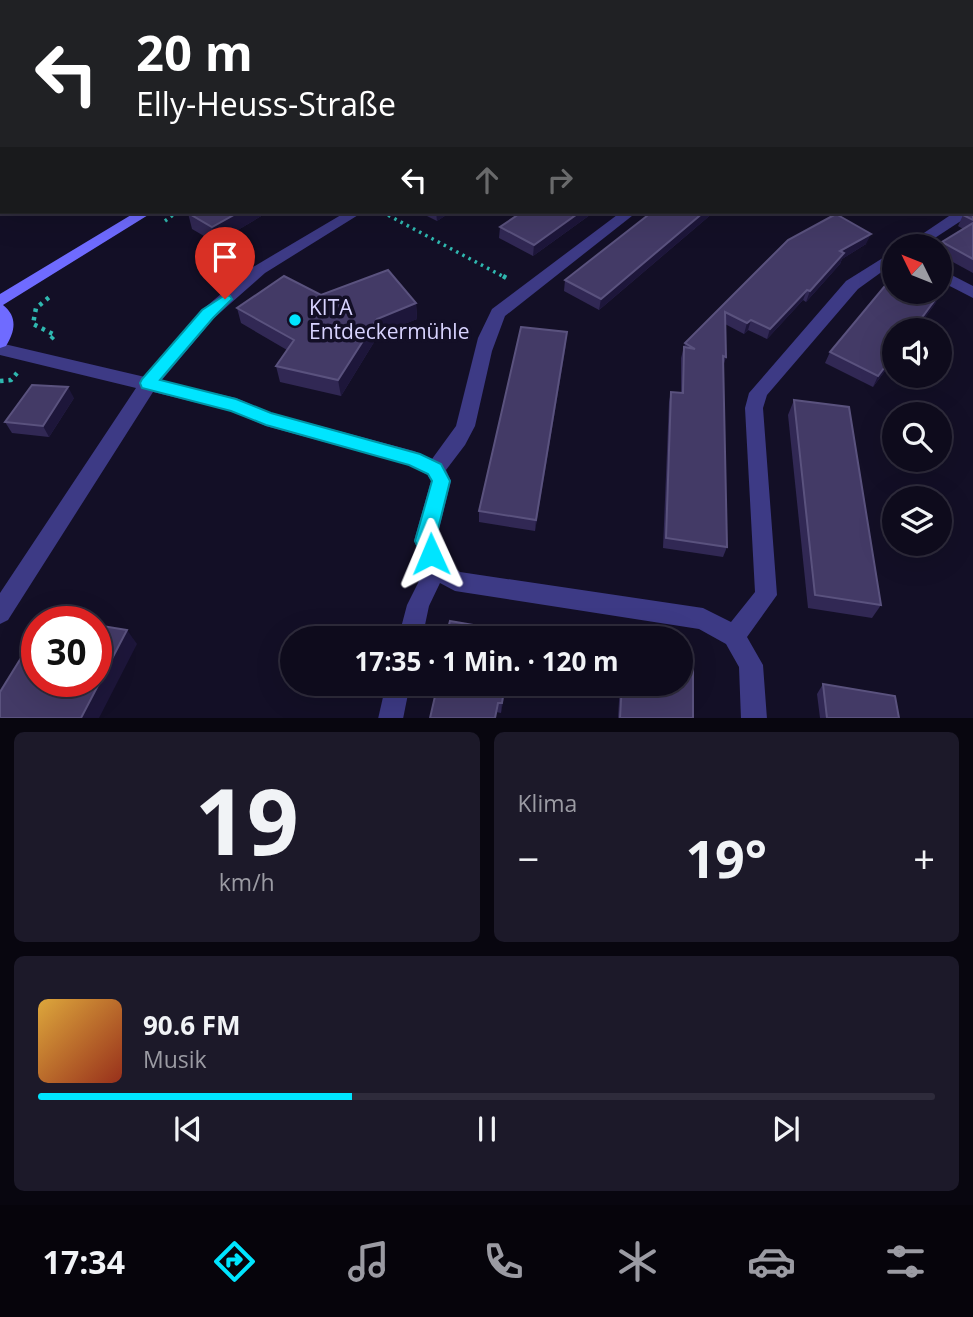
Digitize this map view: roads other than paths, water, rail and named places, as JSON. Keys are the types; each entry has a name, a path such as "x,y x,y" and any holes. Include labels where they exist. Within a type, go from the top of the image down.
{"main road":[{"path":"0,301 143,214"},
{"path":"0,310 6,318 6,327 0,342"}],"street":[{"path":"0,613 148,383 208,314 259,270 353,214"},
{"path":"435,469 456,444 468,421 489,327 498,313 627,214"},
{"path":"930,234 962,214"},
{"path":"734,636 766,594 754,408 758,393 852,285 882,264"},
{"path":"952,281 973,293"},
{"path":"0,349 236,405 266,419 414,459 435,469 441,481 425,541 437,568 456,581 703,619 734,636 751,664 754,718"},
{"path":"413,626 418,605 437,568"},
{"path":"390,718 395,696"}],"place":[{"name":"KITA Entdeckermühle","path":"295,320"}]}
